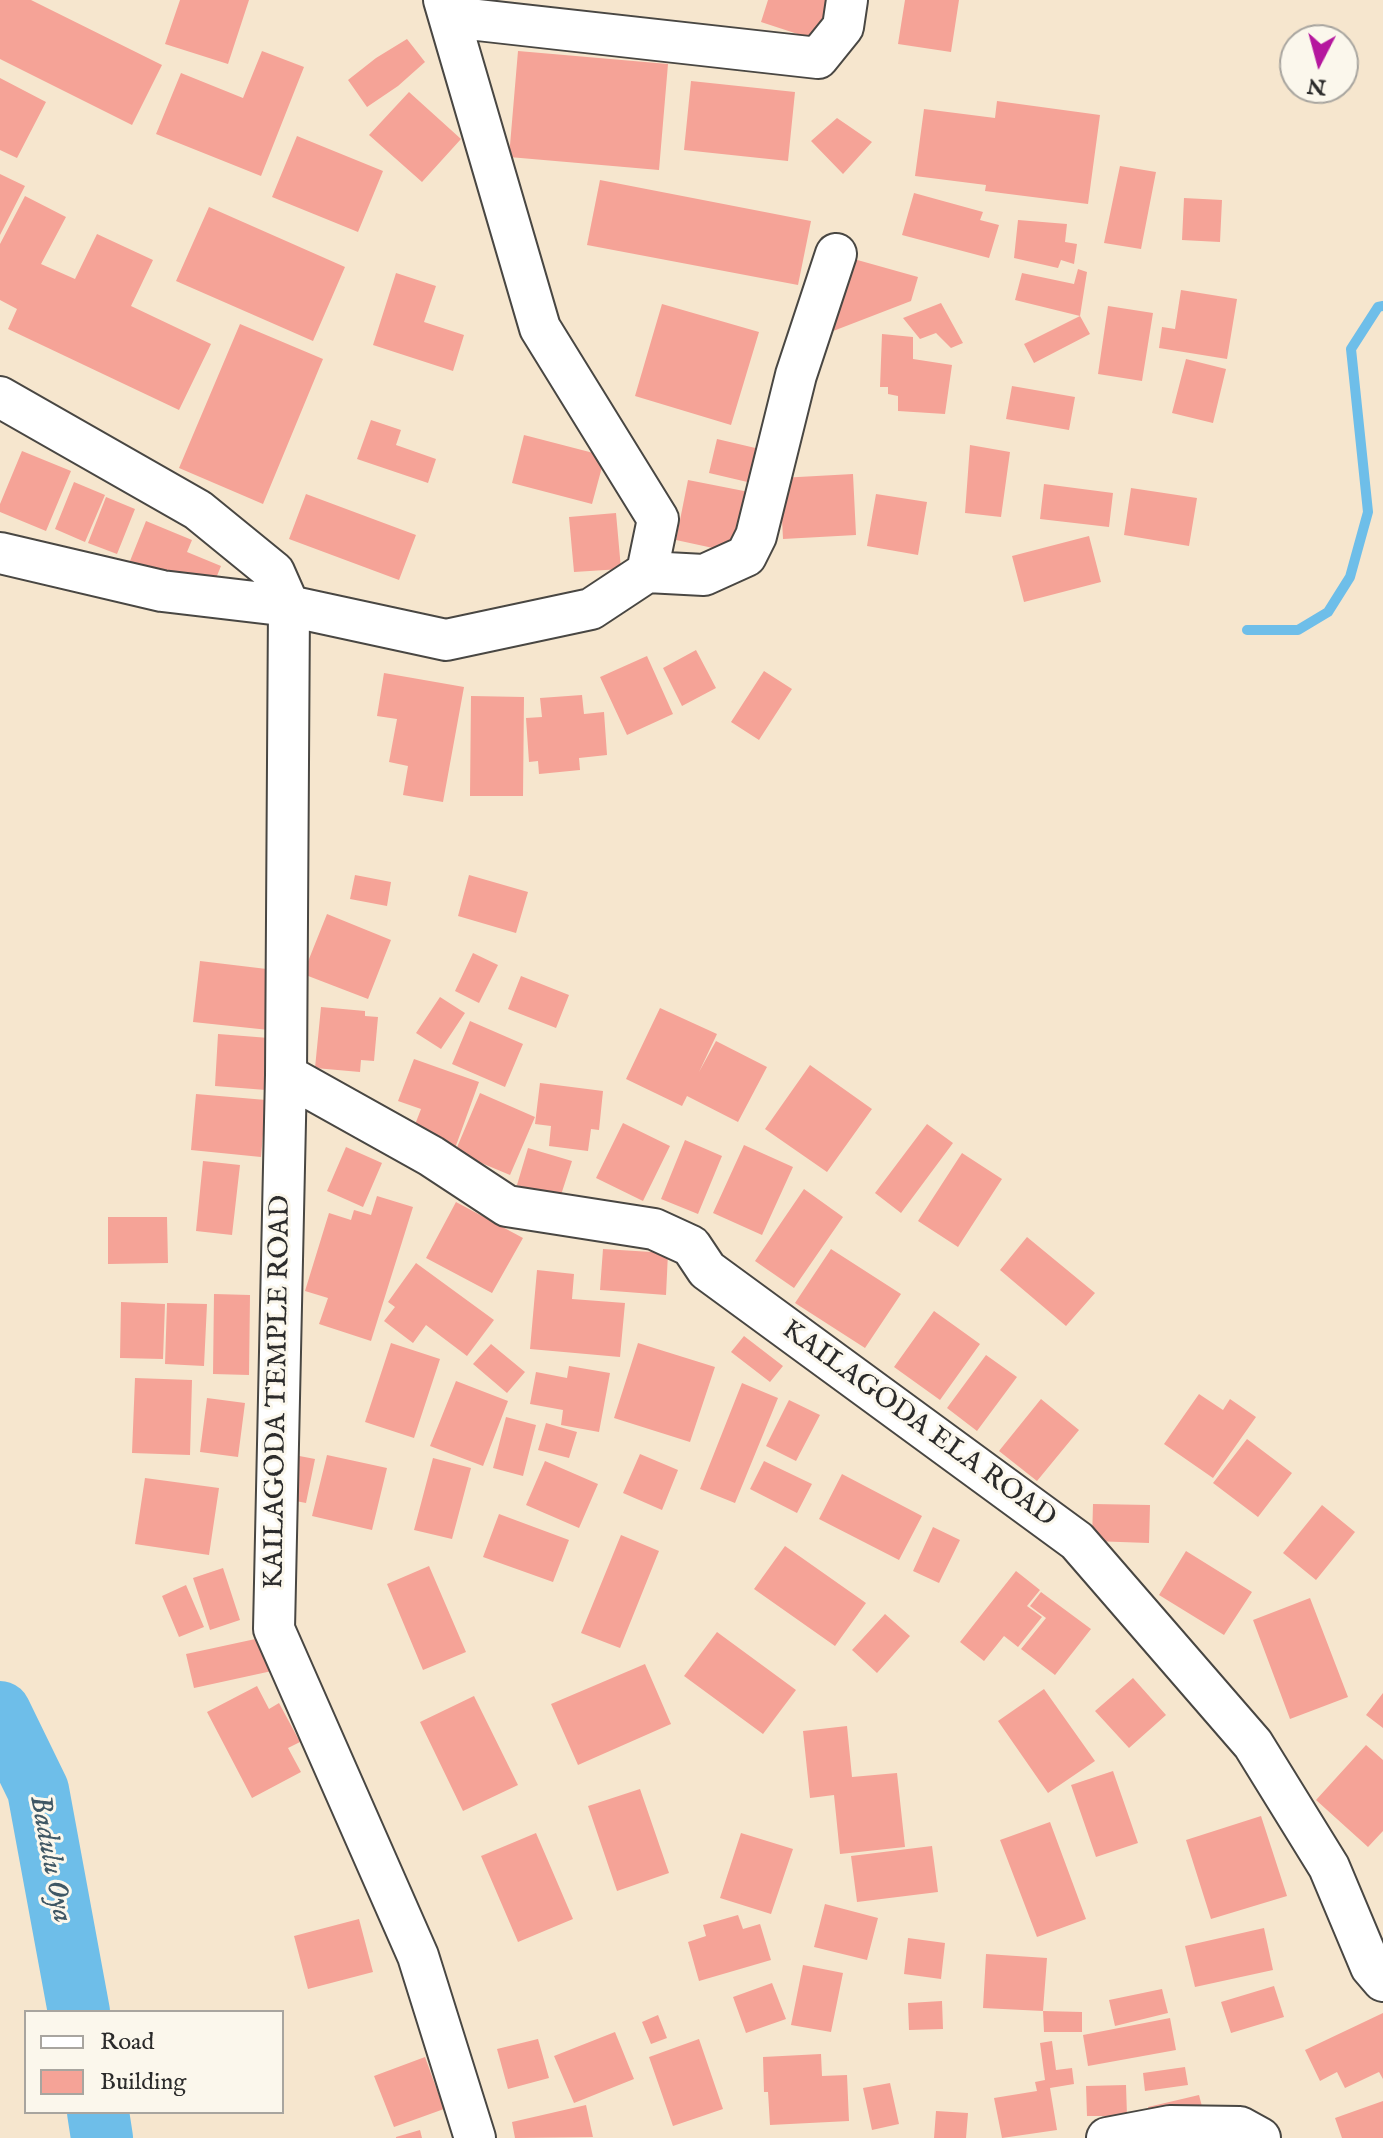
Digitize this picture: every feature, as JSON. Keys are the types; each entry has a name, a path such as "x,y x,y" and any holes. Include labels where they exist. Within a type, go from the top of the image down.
{"street":[{"path":"647,572 658,519 540,328 447,8 818,58 843,27 847,0"},
{"path":"0,553 162,591 289,606 446,640 591,609 647,572 704,575 746,556 756,536 796,375 836,254"},
{"path":"0,397 198,510 274,572 289,606"},
{"name":"KAILAGODA TEMPLE ROAD","path":"289,606 286,1075 274,1629 418,1956 475,2138"},
{"name":"KAILAGODA ELA ROAD","path":"286,1075 431,1156 507,1206 654,1229 691,1246 707,1270 1077,1541 1253,1744 1329,1867 1371,1967 1383,1981"},
{"path":"1107,2138 1170,2126 1240,2127 1260,2138"}],"building":[{"path":"0,0 31,0 162,65 132,125 0,59"},
{"path":"180,0 249,0 228,64 165,44"},
{"path":"768,0 829,0 816,40 761,22"},
{"path":"905,0 959,0 951,52 898,44"},
{"path":"407,39 425,62 398,86 367,107 348,80"},
{"path":"262,51 304,67 261,176 156,134 181,73 243,98"},
{"path":"518,51 668,64 659,170 509,157"},
{"path":"0,78 46,102 17,158 0,150"},
{"path":"691,81 795,92 788,161 684,150"},
{"path":"409,92 461,139 422,182 369,135"},
{"path":"997,101 1100,115 1088,204 985,191 986,185 915,176 924,109 995,118"},
{"path":"837,118 872,142 843,174 811,141"},
{"path":"297,136 383,171 358,232 272,197"},
{"path":"1120,166 1156,172 1141,249 1104,243"},
{"path":"0,174 25,186 0,235"},
{"path":"600,180 811,221 798,285 587,245"},
{"path":"914,193 983,212 980,220 999,225 989,258 902,235"},
{"path":"25,196 66,217 41,264 75,279 97,234 153,260 131,306 211,344 179,410 8,329 17,309 0,300 0,244"},
{"path":"1184,198 1222,200 1220,242 1182,240"},
{"path":"209,207 345,267 313,341 176,281"},
{"path":"1018,220 1067,224 1065,242 1077,244 1074,264 1061,260 1058,268 1014,258"},
{"path":"836,254 918,277 911,301 828,333"},
{"path":"1078,269 1087,272 1080,316 1015,300 1022,273 1074,284"},
{"path":"396,273 436,286 424,322 464,335 453,371 373,345"},
{"path":"1181,290 1237,299 1227,359 1159,348 1162,327 1175,329"},
{"path":"941,303 963,343 951,348 936,333 920,339 903,318"},
{"path":"662,304 759,332 731,425 635,396"},
{"path":"1108,306 1153,313 1142,381 1098,374"},
{"path":"1080,316 1090,334 1034,363 1024,344"},
{"path":"240,324 323,359 263,504 179,468"},
{"path":"882,334 913,337 913,359 952,365 945,414 898,411 898,396 888,394 888,387 880,387"},
{"path":"1186,359 1226,369 1213,423 1172,413"},
{"path":"1012,386 1075,397 1069,430 1006,419"},
{"path":"371,420 401,430 396,445 436,459 428,483 357,459"},
{"path":"524,435 605,456 592,504 512,483"},
{"path":"717,439 764,450 756,484 709,473"},
{"path":"970,445 1010,452 1001,517 965,513"},
{"path":"22,451 71,471 46,531 0,512 0,504"},
{"path":"853,474 856,535 783,539 780,478"},
{"path":"688,480 749,492 736,553 676,540"},
{"path":"74,482 105,495 85,542 55,529"},
{"path":"1044,484 1113,493 1109,527 1040,519"},
{"path":"1131,488 1197,498 1189,546 1124,535"},
{"path":"306,494 416,535 399,580 289,539"},
{"path":"876,494 927,502 918,555 867,546"},
{"path":"106,497 135,509 117,554 88,543"},
{"path":"616,513 621,569 574,572 569,517"},
{"path":"146,521 192,540 187,552 221,566 212,588 176,580 130,561"},
{"path":"1089,536 1101,582 1024,602 1012,556"},
{"path":"696,650 716,688 682,706 663,668"},
{"path":"647,656 673,714 627,735 600,677"},
{"path":"764,671 792,689 759,740 731,722"},
{"path":"384,673 464,687 443,802 403,795 408,766 389,762 397,719 377,716"},
{"path":"582,695 584,714 604,712 607,755 579,758 580,770 539,774 538,761 529,762 526,718 542,717 540,698"},
{"path":"471,696 524,697 523,796 470,796"},
{"path":"355,875 391,882 387,906 350,899"},
{"path":"469,875 528,892 516,933 458,916"},
{"path":"327,914 391,940 368,999 303,974"},
{"path":"473,953 498,965 479,1003 455,991"},
{"path":"200,961 275,970 269,1030 193,1022"},
{"path":"521,976 569,995 556,1028 508,1009"},
{"path":"440,997 465,1013 441,1049 416,1033"},
{"path":"321,1007 365,1011 365,1016 378,1017 374,1061 361,1060 360,1072 315,1068"},
{"path":"660,1008 717,1034 699,1072 716,1041 767,1067 738,1122 687,1096 682,1106 626,1079"},
{"path":"470,1021 523,1044 505,1087 452,1064"},
{"path":"218,1034 269,1038 266,1090 215,1086"},
{"path":"414,1059 479,1082 454,1151 411,1135 421,1109 398,1101"},
{"path":"810,1065 872,1109 827,1172 765,1129"},
{"path":"540,1083 603,1091 599,1130 591,1129 588,1151 549,1146 551,1126 535,1124"},
{"path":"480,1093 535,1117 510,1175 455,1152"},
{"path":"196,1094 266,1100 261,1157 191,1150"},
{"path":"623,1123 670,1146 643,1201 596,1178"},
{"path":"927,1124 953,1143 901,1213 875,1193"},
{"path":"685,1140 722,1156 698,1214 661,1199"},
{"path":"744,1145 793,1167 762,1235 713,1213"},
{"path":"346,1147 382,1163 363,1207 327,1191"},
{"path":"528,1148 572,1161 560,1198 517,1185"},
{"path":"962,1153 1002,1179 958,1247 918,1221"},
{"path":"203,1161 240,1165 232,1235 196,1231"},
{"path":"804,1189 843,1217 794,1288 755,1261"},
{"path":"377,1196 413,1207 371,1341 319,1324 328,1298 305,1291 329,1213 351,1220 354,1210 371,1215"},
{"path":"456,1202 523,1238 492,1293 426,1258"},
{"path":"108,1217 167,1217 168,1263 108,1264"},
{"path":"1027,1237 1095,1293 1066,1326 1000,1270"},
{"path":"603,1249 668,1253 666,1295 600,1290"},
{"path":"831,1249 901,1294 865,1348 795,1303"},
{"path":"416,1263 494,1320 467,1356 426,1325 413,1343 384,1321 395,1307 388,1302"},
{"path":"537,1270 574,1274 572,1299 625,1303 620,1357 530,1349"},
{"path":"214,1294 250,1295 249,1375 213,1374"},
{"path":"121,1302 165,1304 163,1359 120,1358"},
{"path":"167,1303 207,1304 204,1366 165,1364"},
{"path":"934,1311 980,1344 940,1400 894,1367"},
{"path":"744,1336 783,1366 770,1382 731,1352"},
{"path":"391,1343 440,1359 414,1438 365,1422"},
{"path":"638,1343 715,1367 690,1442 614,1418"},
{"path":"491,1344 525,1372 507,1393 473,1364"},
{"path":"986,1355 1017,1377 977,1431 947,1408"},
{"path":"569,1366 610,1373 599,1432 561,1425 563,1410 530,1404 536,1372 567,1378"},
{"path":"135,1378 192,1380 190,1455 132,1453"},
{"path":"456,1381 508,1401 483,1466 430,1446"},
{"path":"742,1383 778,1398 735,1503 700,1489"},
{"path":"1199,1394 1223,1410 1230,1399 1256,1417 1213,1478 1164,1444"},
{"path":"207,1398 245,1403 238,1457 200,1452"},
{"path":"1041,1399 1079,1430 1037,1481 999,1451"},
{"path":"789,1400 820,1415 796,1461 766,1446"},
{"path":"506,1417 536,1425 523,1476 493,1468"},
{"path":"546,1423 577,1432 569,1458 538,1450"},
{"path":"1247,1439 1292,1473 1258,1517 1213,1483"},
{"path":"289,1454 315,1459 306,1503 280,1498"},
{"path":"640,1454 678,1470 662,1510 623,1493"},
{"path":"327,1455 387,1468 372,1530 312,1516"},
{"path":"433,1458 471,1468 452,1539 414,1530"},
{"path":"545,1461 598,1484 579,1528 526,1505"},
{"path":"764,1461 812,1484 797,1513 750,1489"},
{"path":"842,1474 922,1516 899,1560 819,1519"},
{"path":"145,1478 219,1488 209,1555 135,1544"},
{"path":"1093,1504 1150,1505 1149,1543 1092,1541"},
{"path":"1322,1505 1355,1532 1316,1580 1283,1553"},
{"path":"499,1514 569,1540 553,1582 483,1557"},
{"path":"933,1527 960,1540 939,1583 913,1571"},
{"path":"621,1535 659,1551 620,1648 581,1633"},
{"path":"785,1546 866,1603 835,1646 754,1589"},
{"path":"1186,1551 1252,1592 1224,1635 1159,1595"},
{"path":"429,1566 466,1652 423,1670 387,1584"},
{"path":"223,1568 240,1620 210,1630 193,1578"},
{"path":"1016,1571 1040,1590 1027,1606 1042,1617 1018,1647 1004,1636 984,1661 960,1642"},
{"path":"186,1585 204,1627 179,1637 162,1596"},
{"path":"1041,1592 1091,1629 1055,1675 1021,1649 1046,1618 1030,1606"},
{"path":"1310,1598 1348,1697 1290,1719 1253,1620"},
{"path":"885,1614 910,1636 877,1673 852,1650"},
{"path":"717,1632 796,1690 763,1734 684,1676"},
{"path":"274,1635 281,1669 194,1688 186,1654"},
{"path":"645,1664 671,1724 578,1765 551,1704"},
{"path":"1133,1678 1166,1715 1129,1748 1095,1711"},
{"path":"257,1686 269,1709 279,1703 300,1742 288,1748 301,1772 252,1798 207,1712"},
{"path":"1044,1689 1095,1761 1048,1793 998,1721"},
{"path":"1383,1693 1383,1728 1366,1715"},
{"path":"474,1696 518,1785 463,1811 420,1722"},
{"path":"847,1726 852,1777 897,1773 905,1847 840,1854 834,1795 810,1798 803,1731"},
{"path":"1366,1745 1383,1760 1383,1831 1368,1847 1316,1800"},
{"path":"1113,1771 1138,1843 1096,1857 1071,1785"},
{"path":"640,1789 669,1873 617,1891 588,1806"},
{"path":"1261,1816 1287,1896 1211,1919 1186,1840"},
{"path":"1050,1822 1086,1919 1037,1937 1000,1840"},
{"path":"536,1833 573,1919 518,1942 481,1856"},
{"path":"741,1833 793,1849 771,1914 720,1898"},
{"path":"932,1846 938,1892 857,1902 851,1856"},
{"path":"825,1904 878,1918 867,1960 814,1947"},
{"path":"738,1915 743,1929 760,1924 771,1960 699,1981 688,1942 706,1936 703,1925"},
{"path":"359,1919 373,1972 308,1989 294,1936"},
{"path":"1264,1928 1273,1970 1195,1987 1185,1946"},
{"path":"908,1938 945,1943 941,1979 904,1974"},
{"path":"986,1954 1047,1958 1043,2011 983,2008"},
{"path":"803,1965 843,1973 831,2032 791,2025"},
{"path":"772,1983 786,2019 746,2033 733,1997"},
{"path":"1274,1986 1284,2017 1231,2033 1221,2002"},
{"path":"1162,1989 1168,2013 1115,2026 1109,2000"},
{"path":"942,2001 943,2029 909,2030 908,2003"},
{"path":"1043,2011 1082,2012 1082,2032 1044,2032"},
{"path":"1383,2013 1383,2079 1379,2072 1345,2088 1337,2072 1320,2081 1305,2050"},
{"path":"658,2015 667,2038 651,2044 642,2022"},
{"path":"1170,2018 1176,2050 1088,2066 1083,2035"},
{"path":"615,2032 634,2079 574,2103 554,2056"},
{"path":"538,2039 549,2078 508,2089 497,2049"},
{"path":"699,2039 723,2109 673,2126 649,2057"},
{"path":"1052,2041 1056,2070 1072,2068 1074,2084 1050,2088 1057,2130 1002,2138 994,2098 1037,2091 1035,2082 1045,2080 1040,2043"},
{"path":"821,2054 822,2076 847,2075 849,2121 770,2125 768,2092 764,2092 763,2057"},
{"path":"425,2057 444,2109 394,2127 374,2076"},
{"path":"1185,2067 1188,2085 1145,2091 1143,2073"},
{"path":"890,2083 899,2124 872,2130 863,2088"},
{"path":"1126,2085 1127,2116 1087,2116 1086,2086"},
{"path":"1199,2095 1204,2114 1153,2126 1148,2107"},
{"path":"1383,2101 1383,2138 1342,2138 1335,2118"},
{"path":"586,2105 593,2137 515,2138 512,2122"},
{"path":"936,2111 968,2113 966,2138 934,2138"},
{"path":"420,2130 422,2138 396,2138 396,2137"}],"waterway":[{"path":"1247,630 1298,630 1328,612 1350,577 1368,512 1351,349 1378,307 1383,306"},
{"name":"Badulu Oya","path":"0,1712 38,1790 79,2010"},
{"name":"Badulu Oya","path":"98,2114 102,2138"}]}
